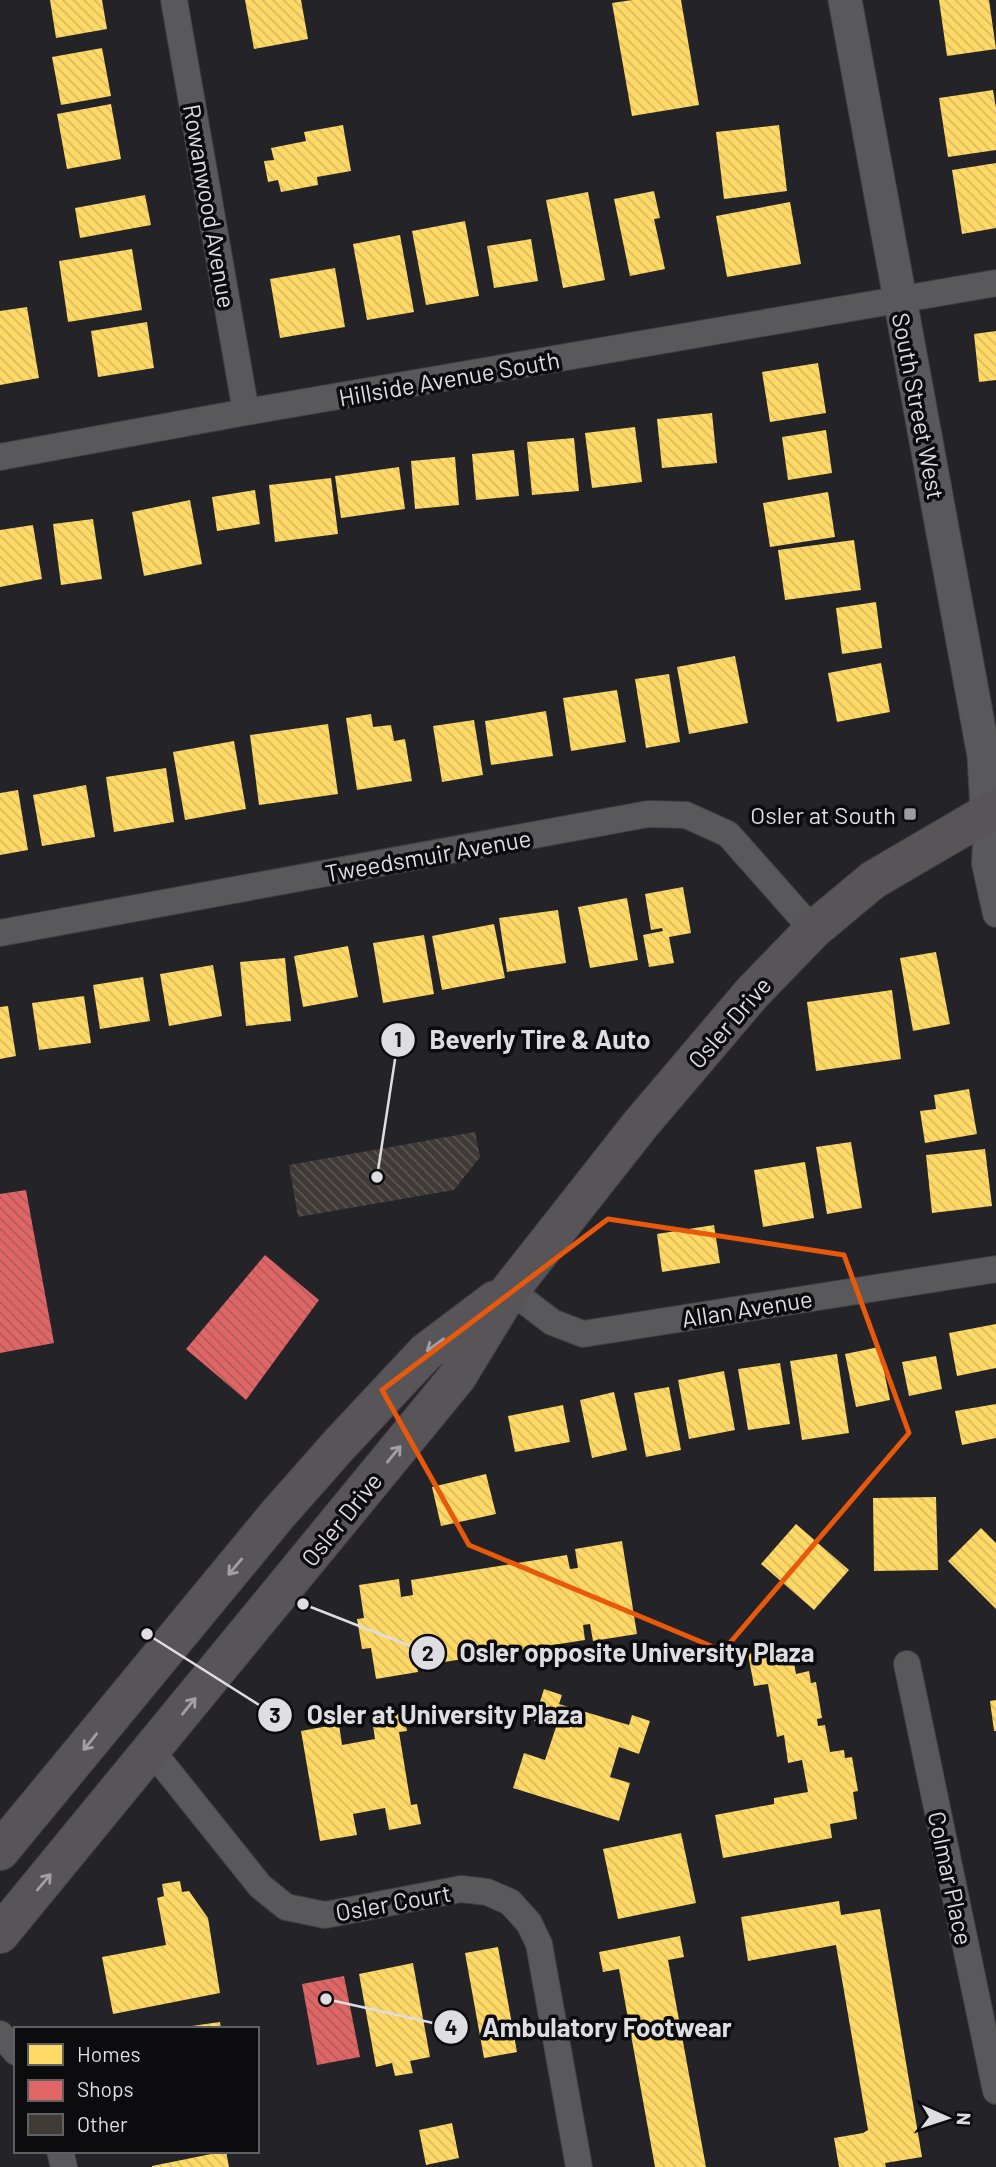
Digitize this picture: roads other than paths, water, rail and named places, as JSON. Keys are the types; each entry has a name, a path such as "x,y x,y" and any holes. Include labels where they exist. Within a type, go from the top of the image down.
{"main road":[{"name":"Osler Drive","path":"0,1934 457,1377 510,1290 640,1125 752,993 813,930 873,880 991,810"},
{"name":"Osler Drive","path":"0,1852 339,1445 426,1352 510,1290"}],"street":[{"name":"Rowanwood Avenue","path":"174,0 246,412"},
{"name":"South Street West","path":"845,0 984,756 991,810"},
{"name":"Hillside Avenue South","path":"0,457 246,412 996,284"},
{"path":"991,810 985,864 996,914"},
{"name":"Tweedsmuir Avenue","path":"0,933 648,814 686,815 728,834 813,930"},
{"name":"Allan Avenue","path":"510,1290 552,1322 583,1334 996,1269"},
{"name":"Colmar Place","path":"907,1664 996,2091"},
{"name":"Osler Court","path":"152,1751 260,1886 286,1907 325,1914 461,1889 487,1892 510,1902 529,1923 539,1944 579,2167"},
{"path":"0,2034 14,2050"}],"place":[{"name":"Osler at South","path":"910,814"},
{"name":"Beverly Tire & Auto","path":"377,1177"},
{"name":"Osler opposite University Plaza","path":"303,1604"},
{"name":"Osler at University Plaza","path":"147,1634"},
{"name":"Ambulatory Footwear","path":"326,1999"}]}
